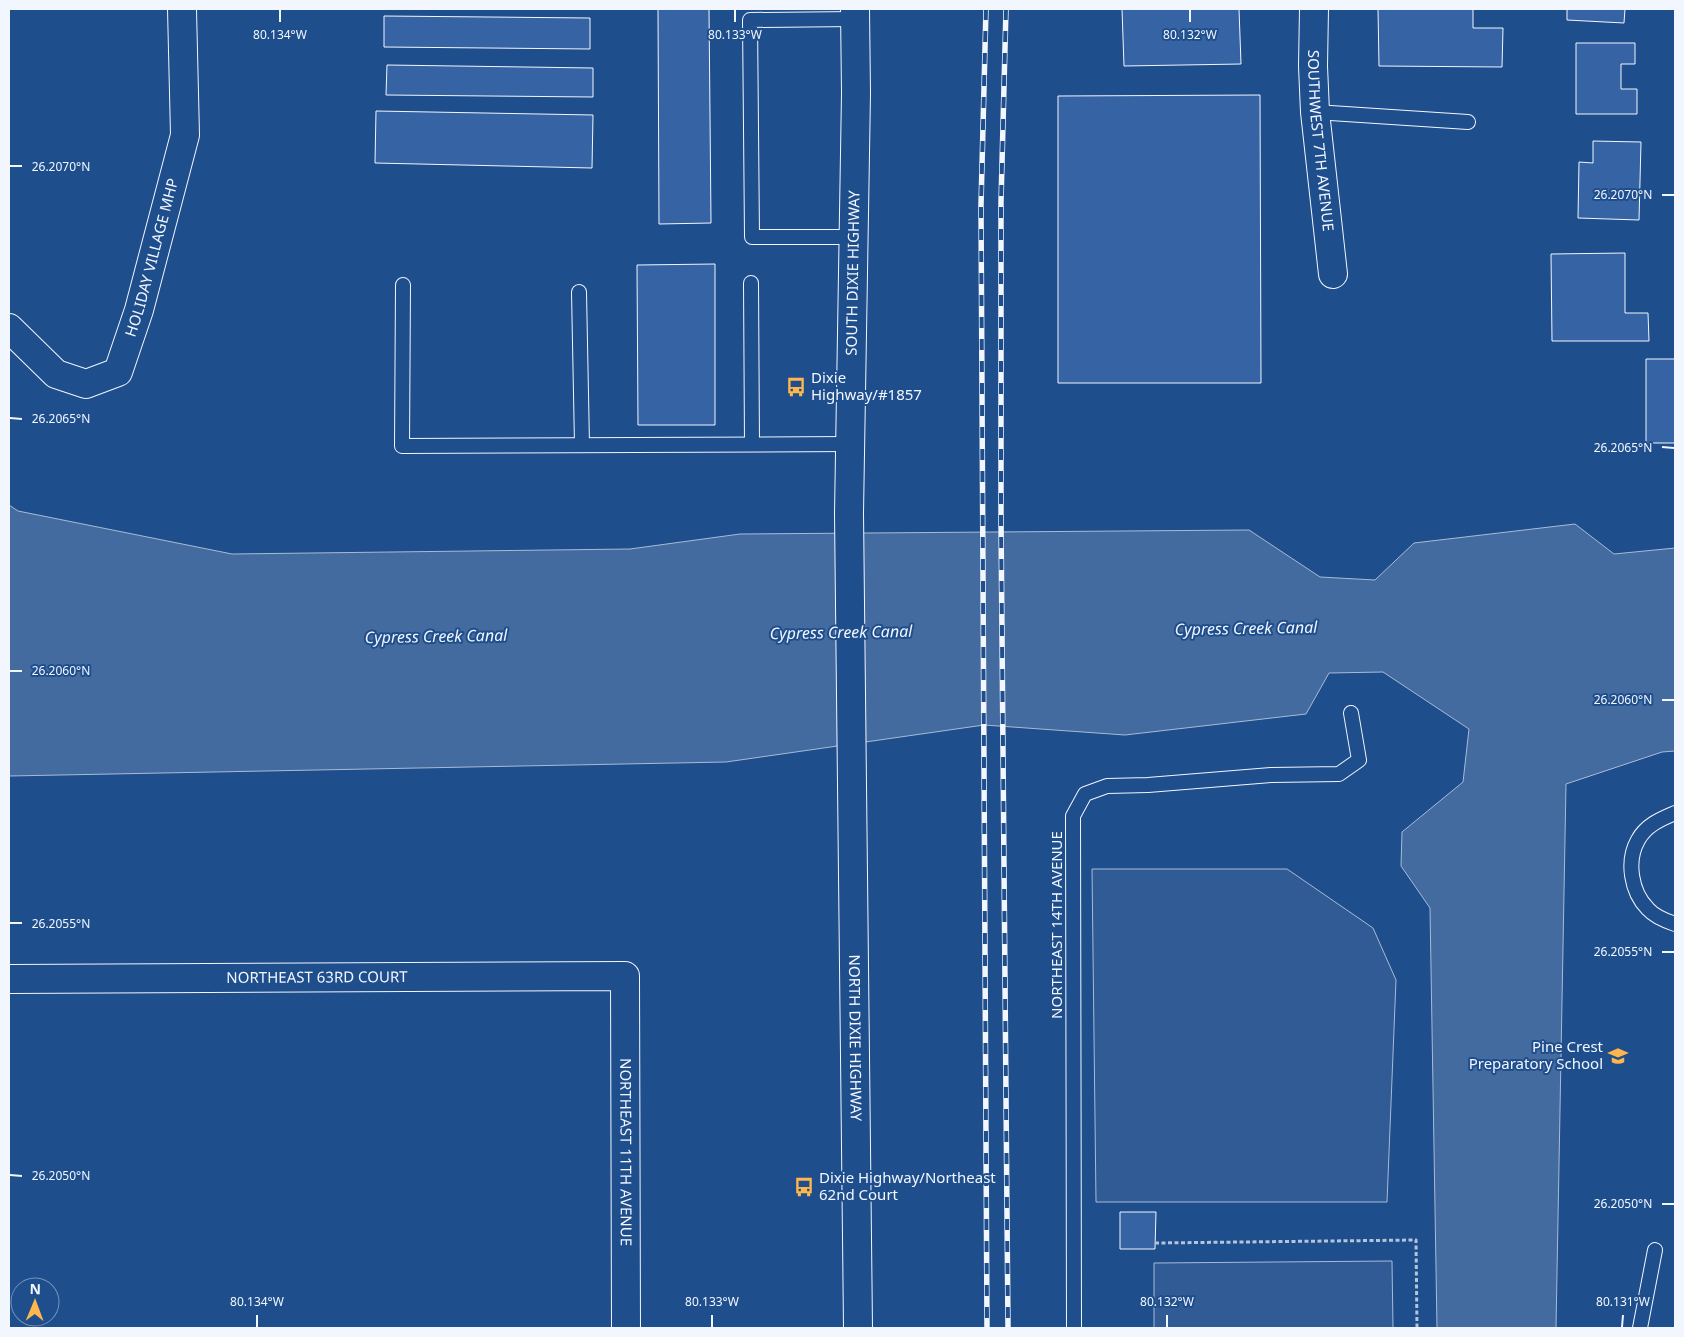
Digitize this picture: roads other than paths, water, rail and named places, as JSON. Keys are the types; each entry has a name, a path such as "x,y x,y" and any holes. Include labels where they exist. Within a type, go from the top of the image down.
{"street":[{"name":"HOLIDAY VILLAGE MHP","path":"9,328 56,374 86,384 118,372 139,310 185,136 182,9"},
{"name":"SOUTHWEST 7TH AVENUE","path":"1314,9 1313,66 1315,112 1333,274"},
{"name":"SOUTH DIXIE HIGHWAY","path":"851,747 849,513 856,93 855,14"},
{"name":"NORTH DIXIE HIGHWAY","path":"851,747 858,1328"},
{"name":"NORTHEAST 63RD COURT","path":"9,979 625,976"},
{"name":"NORTHEAST 11TH AVENUE","path":"625,976 626,1328"}],"lane":[{"path":"854,237 752,237 750,20 855,14"},
{"path":"1315,112 1468,122"},
{"path":"751,283 752,444"},
{"path":"403,285 402,446 850,444"},
{"path":"579,292 582,445"},
{"name":"NORTHEAST 14TH AVENUE","path":"1074,1328 1073,816 1084,794 1106,786 1148,786 1271,774 1339,774 1359,760 1351,713"},
{"path":"1675,813 1655,821 1638,839 1631,864 1634,888 1648,909 1663,920 1675,924"},
{"path":"1640,1328 1655,1250"}],"water":[{"name":"Cypress Creek Canal","path":"9,505 18,511 232,554 630,549 740,534 1249,530 1320,577 1375,580 1414,543 1575,524 1614,554 1675,548 1675,751 1662,752 1566,784 1556,1328 1437,1328 1430,908 1401,866 1402,832 1463,782 1469,729 1383,672 1329,673 1306,714 1125,735 984,725 726,762 9,776"}],"railway":[{"path":"986,9 981,205 987,1328"},
{"path":"1006,9 1001,202 1001,520 1008,1328"}],"place":[{"name":"Dixie Highway/#1857","path":"796,387"},
{"name":"Pine Crest Preparatory School","path":"1618,1056"},
{"name":"Dixie Highway/Northeast 62nd Court","path":"804,1187"}]}
